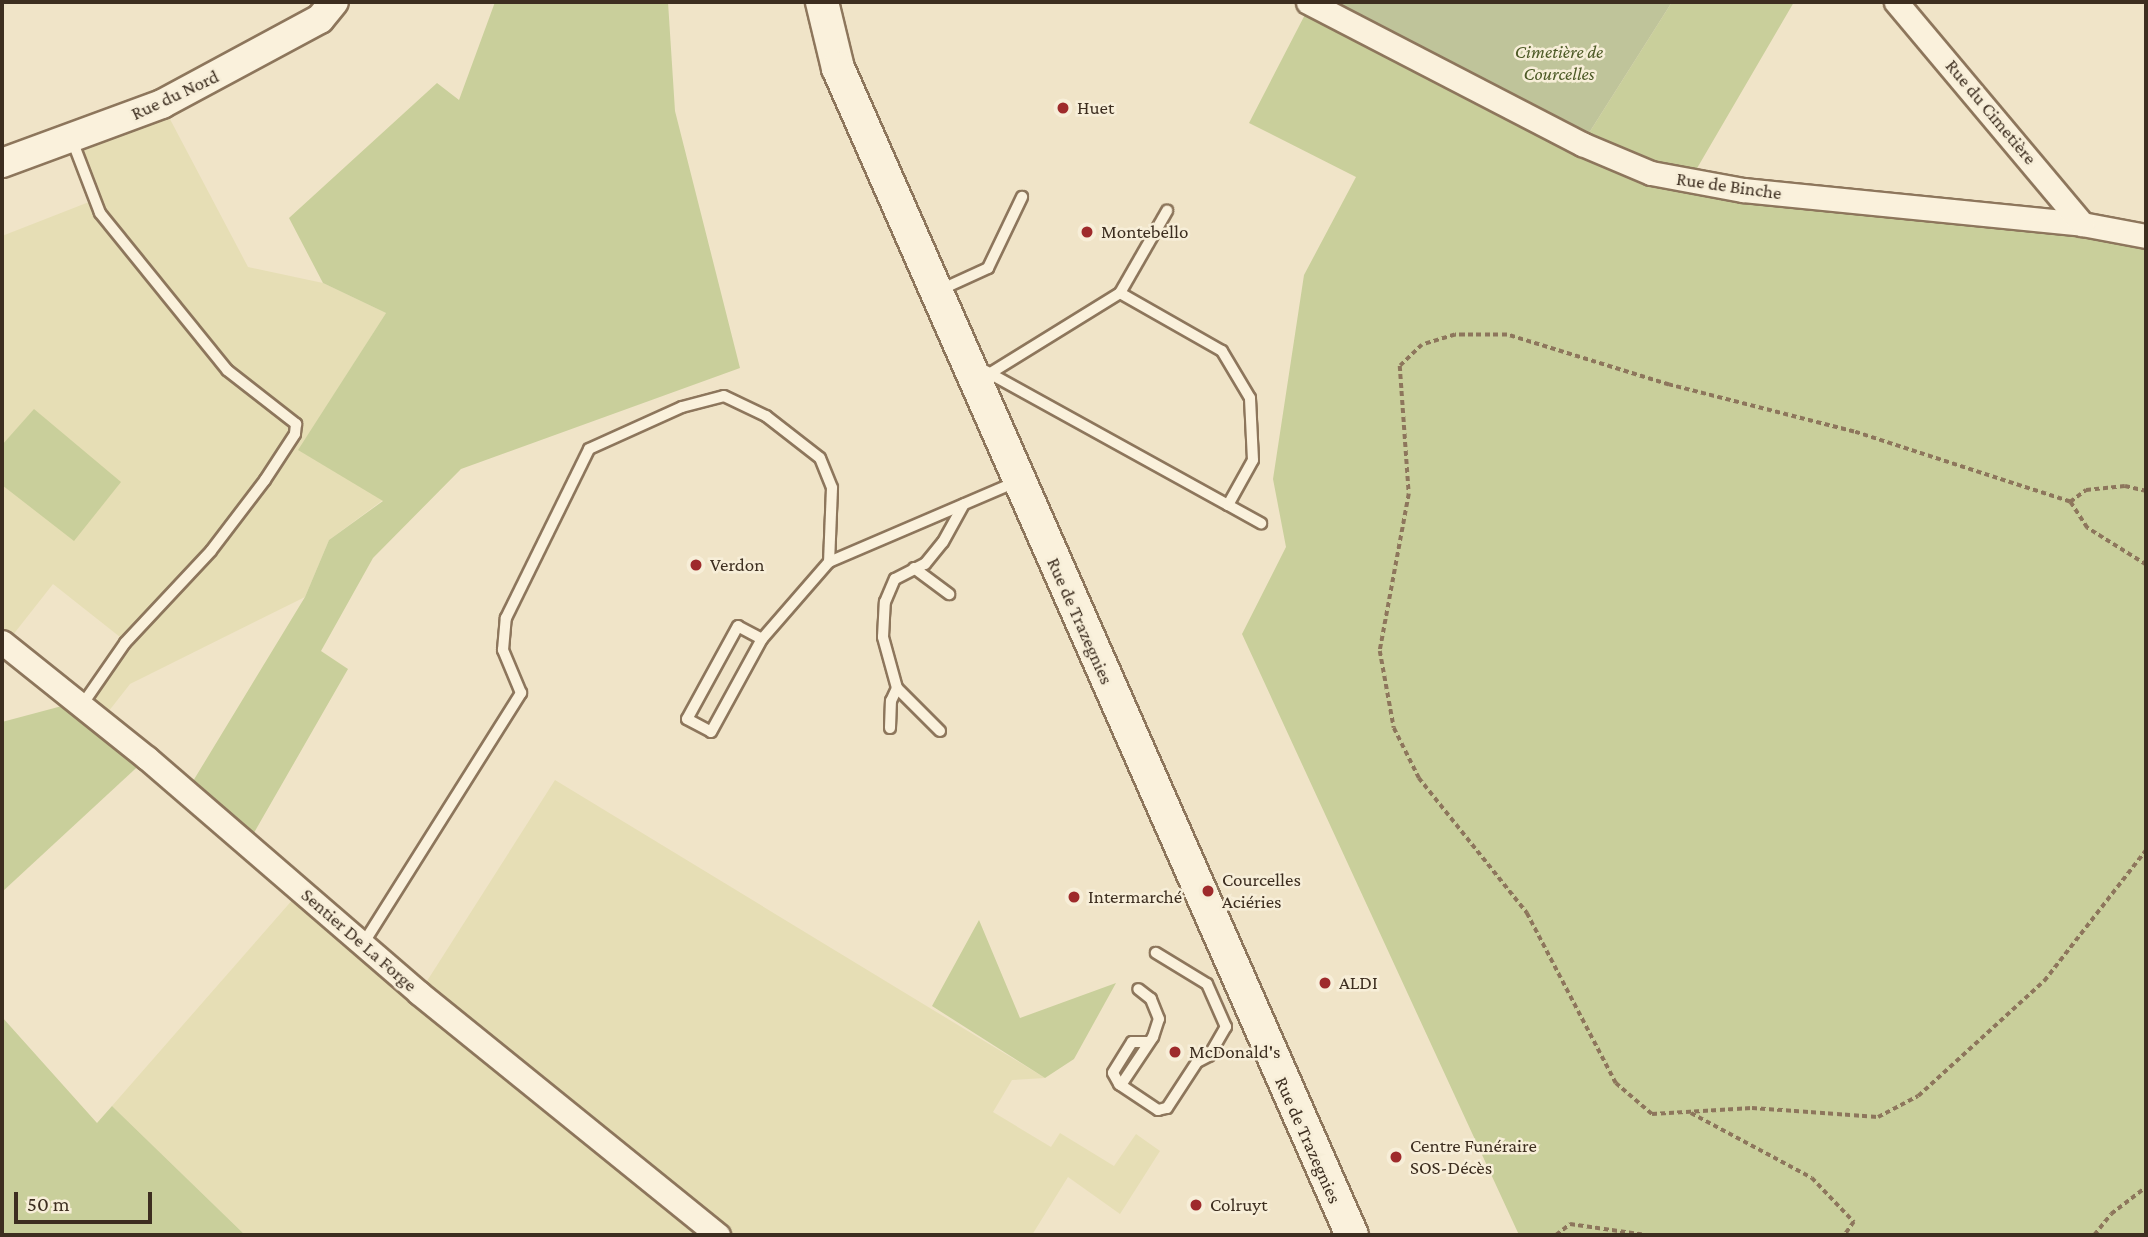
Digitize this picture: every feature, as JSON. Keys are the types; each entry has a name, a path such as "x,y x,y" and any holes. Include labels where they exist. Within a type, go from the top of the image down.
{"main road":[{"name":"Rue de Trazegnies","path":"822,2 838,68 937,291 979,368 1018,480 1352,1235"}],"street":[{"name":"Rue du Nord","path":"2,163 72,140 162,104 320,19 334,2"},
{"name":"Rue de Binche","path":"1308,2 1583,144 1651,173 1743,190 2143,231"},
{"name":"Rue du Cimetière","path":"1896,2 2082,224"},
{"name":"Sentier De La Forge","path":"2,642 82,705 363,944 718,1235"}],"lane":[{"path":"72,140 100,213 228,370 296,424 295,434 280,457 211,551 125,643 82,705"},
{"path":"937,291 988,268 1022,197"},
{"path":"979,368 1120,293 1167,211"},
{"path":"1120,293 1222,351 1250,398 1253,460 1228,505"},
{"path":"979,368 1261,523"},
{"path":"363,944 521,693 503,650 506,618 589,449 682,407 724,397 766,416 820,458 832,488 829,562"},
{"path":"762,639 738,626 687,719 712,732 762,639 829,562 1018,480"},
{"path":"940,731 897,688 883,637 885,602 895,579 925,564 943,542 964,504"},
{"path":"914,568 949,594"},
{"path":"890,728 891,701 897,688"},
{"path":"1138,989 1151,999 1159,1019 1149,1042 1121,1085 1158,1110 1167,1108 1197,1062 1209,1056 1226,1027 1207,984 1156,953"}],"path":[{"path":"2146,565 2087,528 2070,502 1854,432 1669,385 1507,335 1455,335 1422,345 1400,366 1409,494 1380,651 1394,728 1419,778 1527,913 1616,1083 1652,1114 1752,1108 1878,1116 1918,1096 2044,981 2146,850"},
{"path":"2070,502 2086,490 2125,486 2146,491"},
{"path":"1689,1112 1721,1125 1812,1178 1854,1222 1845,1235"},
{"path":"2094,1235 2111,1214 2146,1187"},
{"path":"1556,1235 1570,1224 1646,1235"}],"shaded area":[{"path":"162,104 248,267 323,283 386,313 299,450 383,500 329,540 305,597 130,684 101,721 77,702 107,664 120,637 53,584 5,645 2,642 2,236 89,202 67,142"},
{"path":"555,780 1045,1078 1012,1080 993,1112 1051,1147 1060,1133 1114,1166 1136,1134 1160,1151 1120,1214 1068,1177 1032,1235 245,1235 112,1106 301,890 420,992"}],"green space":[{"path":"495,2 668,2 675,111 740,368 461,469 373,558 321,651 348,669 247,845 187,791 305,597 329,540 383,501 298,450 386,313 323,283 289,218 437,83 459,100"},
{"name":"Cimetière de Courcelles","path":"1308,2 1672,2 1582,144"},
{"path":"1672,2 1794,2 1689,182 2146,236 2146,1235 1519,1235 1242,634 1286,547 1273,479 1304,275 1356,177 1249,123 1311,3 1582,144"},
{"path":"34,409 121,482 74,541 2,485 2,445"},
{"path":"77,702 147,758 2,892 2,722"},
{"path":"979,920 1020,1018 1116,983 1074,1059 1045,1078 932,1006"},
{"path":"2,1017 97,1123 112,1106 245,1235 2,1235"}],"place":[{"name":"Huet","path":"1063,108"},
{"name":"Montebello","path":"1087,232"},
{"name":"Verdon","path":"696,565"},
{"name":"Courcelles Aciéries","path":"1208,891"},
{"name":"Intermarché","path":"1074,897"},
{"name":"ALDI","path":"1325,983"},
{"name":"McDonald's","path":"1175,1052"},
{"name":"Centre Funéraire SOS-Décès","path":"1396,1157"},
{"name":"Colruyt","path":"1196,1205"}]}
